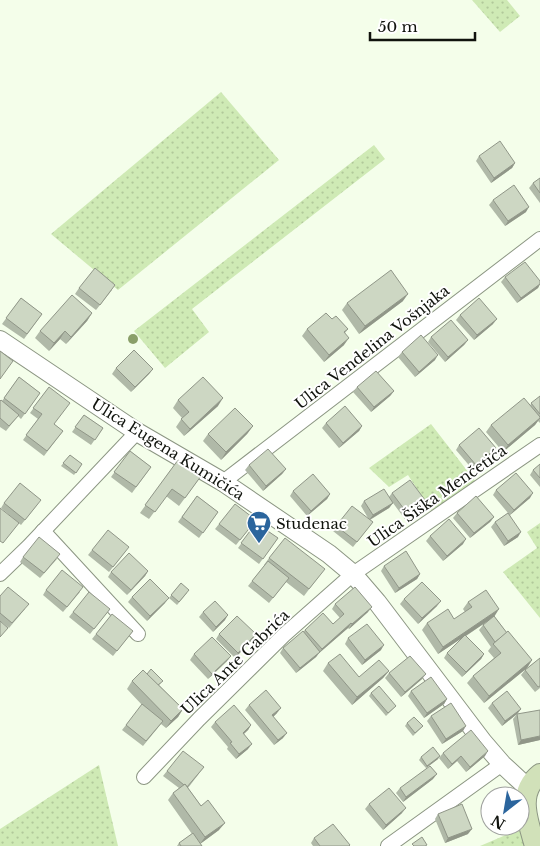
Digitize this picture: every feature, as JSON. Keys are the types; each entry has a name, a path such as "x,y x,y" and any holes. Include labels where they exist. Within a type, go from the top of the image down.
{"main road":[{"path":"534,781 524,801 535,846"}],"street":[{"name":"Ulica Vendelina Vošnjaka","path":"223,482 540,239"},
{"name":"Ulica Eugena Kumičića","path":"0,340 137,432 223,482 330,554 353,574 377,602 483,742 502,764 534,781"},
{"path":"0,574 137,432"},
{"name":"Ulica Šiška Menčetića","path":"353,574 540,445"},
{"path":"43,531 138,634"},
{"name":"Ulica Ante Gabrića","path":"144,777 199,718 277,642 353,574"},
{"path":"388,846 502,764"}],"green space":[{"path":"472,0 507,0 520,16 500,32"},
{"path":"221,92 279,160 118,290 51,234"},
{"path":"374,145 385,159 192,309 209,332 165,368 134,331"},
{"path":"431,424 479,486 435,517 408,475 389,487 369,468"},
{"path":"540,523 540,618 503,572 537,548 527,532"},
{"path":"99,765 118,846 0,846 0,829"},
{"path":"503,836 524,836 527,846 480,846"}],"building":[{"path":"500,141 515,163 494,178 479,156"},
{"path":"540,178 540,193 533,183"},
{"path":"514,185 529,207 508,221 493,200"},
{"path":"525,262 540,281 540,284 521,298 505,277"},
{"path":"95,268 115,285 100,305 79,288"},
{"path":"391,270 408,294 365,326 347,303"},
{"path":"72,295 92,313 71,337 65,331 54,343 40,331"},
{"path":"21,298 42,314 27,334 6,318"},
{"path":"479,298 497,319 477,335 460,315"},
{"path":"326,313 332,319 336,316 348,329 344,332 349,338 329,355 307,329"},
{"path":"451,320 468,340 448,357 431,337"},
{"path":"421,335 438,355 419,372 402,352"},
{"path":"134,350 153,369 135,387 116,368"},
{"path":"0,351 13,361 0,379"},
{"path":"376,371 394,391 374,407 357,387"},
{"path":"19,377 40,393 25,414 4,398"},
{"path":"203,377 223,398 190,429 181,419 189,412 178,400"},
{"path":"49,387 70,403 54,424 63,431 47,451 26,435 42,414 33,408"},
{"path":"540,396 540,414 531,403"},
{"path":"524,398 540,418 508,445 491,425"},
{"path":"1,400 19,415 9,426 0,418"},
{"path":"345,406 362,426 343,443 326,423"},
{"path":"235,408 253,426 226,452 208,434"},
{"path":"84,415 103,428 95,440 75,427"},
{"path":"479,428 496,448 476,465 459,445"},
{"path":"268,449 286,469 266,486 249,465"},
{"path":"130,451 151,467 136,487 114,472"},
{"path":"70,455 82,464 76,473 63,463"},
{"path":"178,460 201,476 185,498 172,489 155,512 145,505"},
{"path":"540,464 540,478 533,470"},
{"path":"516,473 533,493 514,510 496,490"},
{"path":"313,474 330,494 311,511 293,491"},
{"path":"410,480 428,504 410,517 392,493"},
{"path":"20,483 41,500 25,520 4,503"},
{"path":"384,489 393,503 373,515 364,501"},
{"path":"197,496 218,512 203,533 182,517"},
{"path":"476,496 494,517 474,533 457,513"},
{"path":"235,504 256,520 240,540 219,524"},
{"path":"352,506 373,522 357,542 336,526"},
{"path":"0,508 19,523 3,543 0,541"},
{"path":"508,513 521,532 508,541 495,522"},
{"path":"449,519 466,539 447,556 430,536"},
{"path":"256,523 278,538 263,559 241,543"},
{"path":"108,530 129,547 113,567 92,550"},
{"path":"39,537 60,554 44,573 23,557"},
{"path":"285,538 325,569 309,589 269,558"},
{"path":"406,551 420,574 399,588 384,566"},
{"path":"129,553 148,571 131,590 111,572"},
{"path":"268,561 289,578 273,598 252,581"},
{"path":"62,570 83,587 67,607 46,590"},
{"path":"150,579 169,598 150,616 132,597"},
{"path":"422,582 441,601 422,618 404,599"},
{"path":"181,583 189,590 179,602 171,595"},
{"path":"8,587 29,604 12,623 0,613 0,596"},
{"path":"355,587 372,607 322,649 305,630 323,613 333,624 344,614 335,604"},
{"path":"486,590 499,609 443,647 427,623 448,609 454,619 472,607 468,602"},
{"path":"89,592 110,609 94,629 73,612"},
{"path":"215,601 228,615 216,627 203,612"},
{"path":"112,614 133,631 117,651 96,634"},
{"path":"237,616 256,634 238,653 219,634"},
{"path":"494,616 507,633 495,642 483,625"},
{"path":"0,621 8,628 0,637"},
{"path":"367,624 384,645 365,660 348,638"},
{"path":"303,631 320,652 300,668 283,648"},
{"path":"508,631 532,660 489,696 473,676 501,653 493,644"},
{"path":"465,635 484,654 466,672 447,653"},
{"path":"212,637 231,656 212,674 194,654"},
{"path":"340,654 359,677 379,660 389,671 357,697 328,663"},
{"path":"410,656 426,674 405,692 389,673"},
{"path":"540,658 540,686 538,687 525,670"},
{"path":"151,669 163,681 158,685 147,674"},
{"path":"143,670 183,709 171,721 132,681"},
{"path":"431,677 447,699 427,713 411,691"},
{"path":"379,686 396,706 388,713 371,693"},
{"path":"266,690 281,708 272,715 287,733 278,740 249,705"},
{"path":"507,691 521,709 505,721 492,703"},
{"path":"451,703 466,726 446,739 431,716"},
{"path":"142,704 163,721 146,741 126,725"},
{"path":"234,705 251,725 243,733 252,744 239,754 230,743 232,742 215,722"},
{"path":"540,710 540,736 521,740 517,714"},
{"path":"414,717 423,726 415,733 407,723"},
{"path":"471,730 488,751 470,767 461,756 452,764 443,753"},
{"path":"433,747 440,756 427,766 421,757"},
{"path":"183,751 204,767 187,787 167,771"},
{"path":"430,766 437,774 406,797 400,788"},
{"path":"185,784 201,806 208,800 225,823 205,837 173,793"},
{"path":"389,788 406,808 386,825 369,804"},
{"path":"462,804 472,829 448,838 438,814"},
{"path":"333,824 349,846 320,846 314,838"},
{"path":"193,833 202,846 181,846 179,843"},
{"path":"422,837 427,845 414,846 412,844"}],"place":[{"name":"Studenac","path":"259,544"}]}
